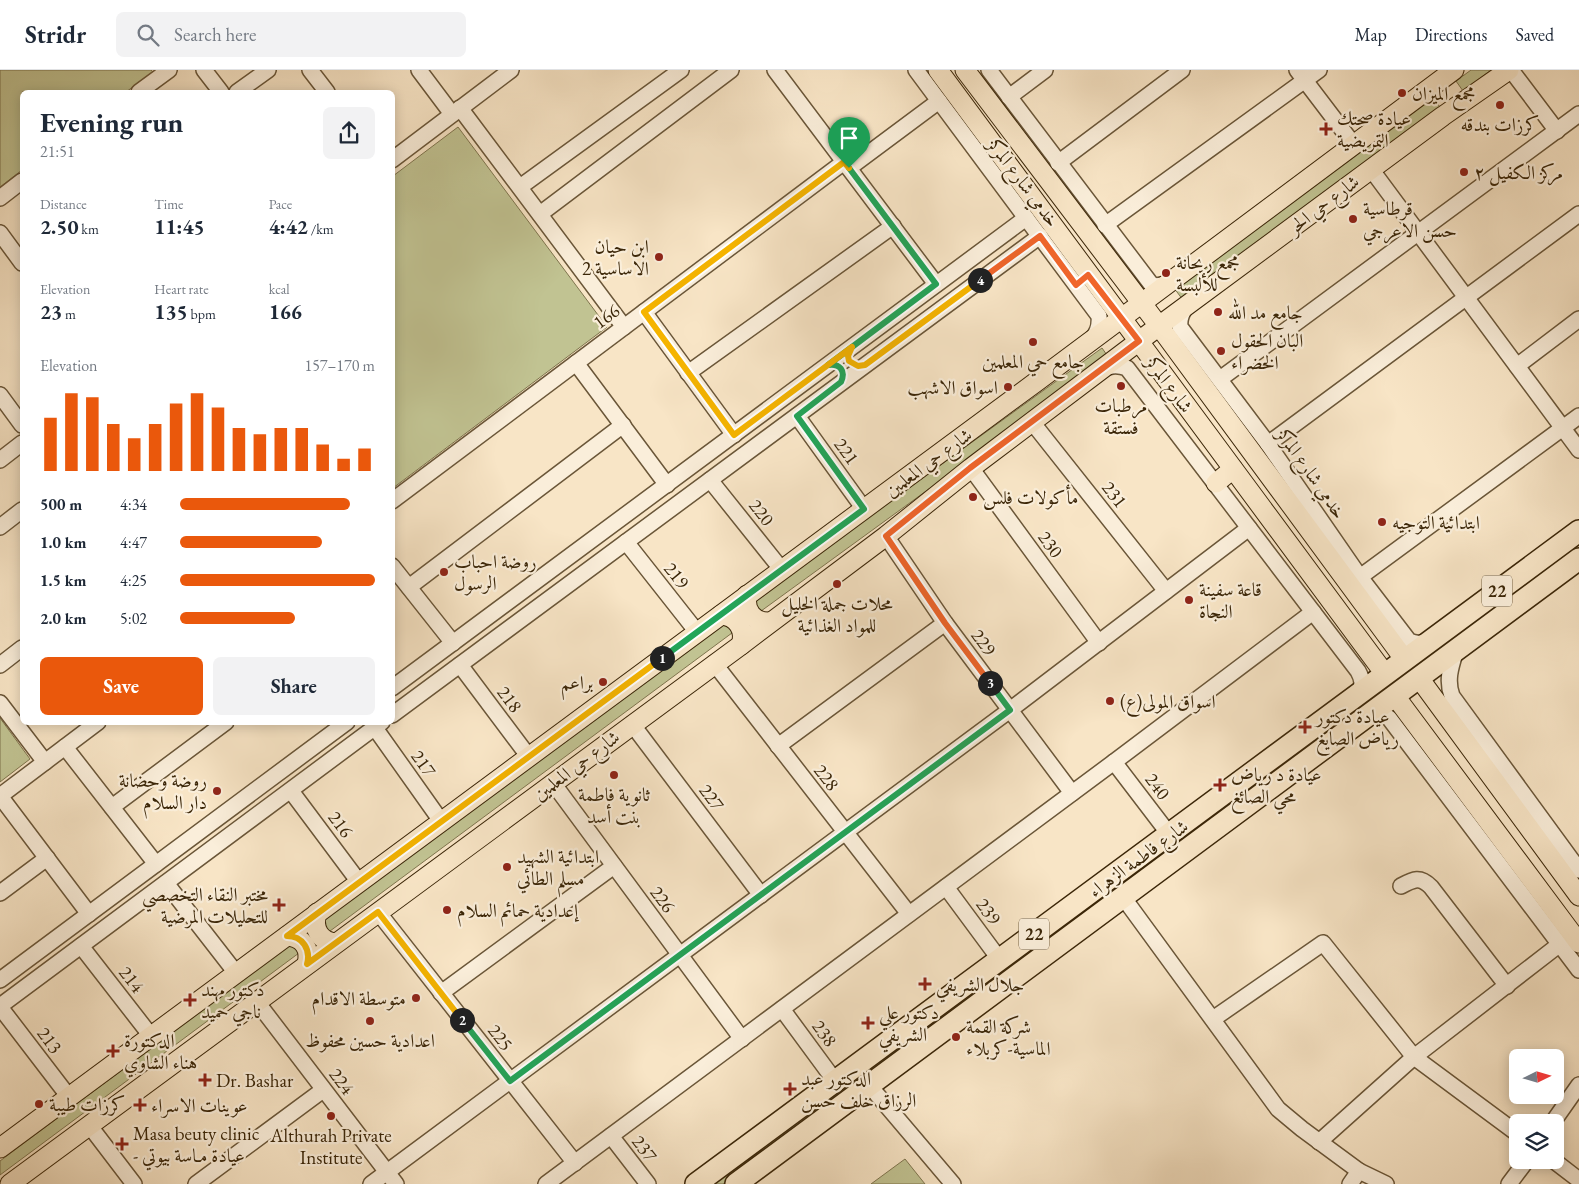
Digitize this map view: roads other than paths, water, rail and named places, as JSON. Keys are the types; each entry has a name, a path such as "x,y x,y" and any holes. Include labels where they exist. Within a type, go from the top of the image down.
{"highway":[{"name":"شارع فاطمة الزهراء","path":"696,1184 1276,756 1373,678 1433,638 1571,537"},
{"path":"1571,537 1578,560"},
{"name":"شارع فاطمة الزهراء","path":"736,1184 1310,758 1425,679 1456,650 1578,560"},
{"path":"1298,739 1300,751 1310,758"},
{"path":"1276,756 1286,763 1289,774"}],"main road":[{"name":"شارع المركز","path":"938,70 1114,324 1139,341 1233,469 1373,678"},
{"name":"شارع المركز","path":"965,70 1113,251 1142,303 1282,478 1407,655"},
{"name":"شارع حي الحر","path":"1139,341 1443,116 1510,70"},
{"name":"شارع حي الحر","path":"1114,324 1452,71"},
{"path":"1452,71 1450,84 1454,91 1460,96 1468,98"},
{"path":"1425,91 1433,94 1440,100 1443,107 1443,116"},
{"name":"شارع حي المعلمين","path":"0,1148 1114,324"},
{"name":"شارع حي المعلمين","path":"10,1184 714,663 741,645 886,536 970,468 1139,341"},
{"path":"1216,483 1233,469"},
{"path":"747,595 748,609 753,617 761,621 770,622"},
{"path":"721,615 733,618 739,624 743,637 741,645"},
{"path":"1425,679 1515,795 1579,896"},
{"path":"1388,706 1501,853 1579,943"},
{"path":"317,913 315,922 317,932 323,939 336,943"},
{"path":"287,936 299,939 305,945 309,956 307,964"}],"street":[{"path":"204,70 219,90"},
{"path":"240,90 268,70"},
{"path":"310,70 325,90"},
{"path":"419,70 520,187 624,327"},
{"path":"395,158 511,70"},
{"path":"520,187 681,70"},
{"path":"540,214 731,70"},
{"path":"775,70 936,284"},
{"name":"خدمي شارع المركز","path":"916,70 1040,236 1082,280 1099,316 1096,334 1086,344"},
{"name":"خدمي شارع المركز","path":"989,70 1105,226 1113,251 1151,284 1156,286 1170,283"},
{"path":"1009,96 1045,70"},
{"path":"1058,162 1182,70"},
{"path":"1105,226 1301,75 1319,70"},
{"path":"1510,70 1556,131"},
{"path":"142,90 166,71"},
{"path":"1301,75 1354,145"},
{"name":"166","path":"395,499 644,312 846,165 939,101"},
{"path":"1220,379 1579,114"},
{"path":"1371,169 1579,450"},
{"path":"0,198 20,183"},
{"path":"1268,444 1579,214"},
{"path":"395,688 1026,218"},
{"path":"688,373 892,226"},
{"path":"0,233 20,260"},
{"path":"396,712 1040,236"},
{"path":"995,240 1003,238 1012,242 1014,251 1010,258"},
{"name":"خدمي شارع المركز","path":"1187,305 1181,314 1180,327 1268,444 1282,478 1409,641 1418,644 1425,643 1433,638"},
{"path":"644,312 734,435"},
{"path":"1517,366 1579,320"},
{"path":"852,347 848,356 849,361 858,366 865,365"},
{"path":"576,363 667,484"},
{"path":"828,365 838,365 842,368 844,372 841,382"},
{"path":"1101,370 1111,365 1127,368 1358,671 1363,687 1373,678"},
{"path":"0,395 20,422"},
{"name":"221","path":"797,416 864,509"},
{"path":"1360,577 1579,416"},
{"name":"231","path":"1032,422 1166,591"},
{"path":"409,587 622,425"},
{"path":"0,460 20,445"},
{"name":"230","path":"970,468 1099,642"},
{"name":"220","path":"710,480 782,570"},
{"path":"0,527 20,512"},
{"path":"371,1184 391,1178 510,1081 1010,710 1249,528"},
{"name":"229","path":"886,536 945,623 1072,793"},
{"name":"219","path":"626,542 697,632"},
{"path":"395,570 453,643"},
{"path":"546,1184 1114,762 1312,612"},
{"path":"778,746 945,623"},
{"path":"0,665 20,650"},
{"path":"1456,650 1449,675 1452,696 1515,795 1579,870"},
{"name":"228","path":"714,663 909,914"},
{"name":"218","path":"460,665 529,756"},
{"path":"410,676 407,680 408,690 417,694 422,693"},
{"path":"395,692 401,695 403,700 396,712"},
{"path":"0,703 45,762"},
{"path":"1388,706 1382,714 1389,718 1501,853 1579,970"},
{"name":"227","path":"632,724 761,895"},
{"path":"89,914 0,796 94,725"},
{"path":"112,807 222,725"},
{"path":"0,980 342,725"},
{"path":"0,1006 378,725"},
{"name":"217","path":"378,725 442,821"},
{"path":"65,747 156,864"},
{"name":"240","path":"1114,762 1170,834"},
{"name":"226","path":"553,783 742,1039"},
{"name":"216","path":"290,790 359,882"},
{"path":"0,893 47,858"},
{"path":"441,993 614,866"},
{"path":"1401,886 1418,879 1425,881 1507,986"},
{"path":"132,882 130,891 132,895 135,898 144,899"},
{"path":"166,883 236,974"},
{"name":"239","path":"946,887 1000,960"},
{"path":"110,898 114,897 123,901 125,905 122,915"},
{"path":"1123,897 1278,1109 1359,1171 1386,1184"},
{"name":"225","path":"378,912 575,1163"},
{"path":"1213,1019 1324,943 1414,1056 1509,1127"},
{"path":"1319,1142 1414,1056 1560,944"},
{"name":"214","path":"81,946 151,1036"},
{"name":"224","path":"257,1002 391,1178"},
{"name":"213","path":"0,1006 69,1097"},
{"name":"238","path":"782,1009 835,1081"},
{"path":"1559,1114 1579,1085"},
{"path":"869,1086 953,1184"},
{"path":"196,1184 323,1090"},
{"path":"89,1126 134,1184"},
{"name":"237","path":"611,1136 648,1184"},
{"path":"1564,1168 1579,1180"},
{"path":"1509,1184 1520,1169"},
{"path":"1350,1184 1359,1171"},
{"path":"1359,1171 1370,1184"}],"place":[{"name":"مجمع الميزان","path":"1402,93"},
{"name":"كرزات بندقه","path":"1500,105"},
{"name":"عيادة صحتك التمريضية","path":"1326,129"},
{"name":"مركز الكفيل ٢","path":"1464,172"},
{"name":"قرطاسية حسن الاعرجي","path":"1353,219"},
{"name":"ابن حيان الاساسية 2","path":"659,257"},
{"name":"مجمع ريحانة للألبسة","path":"1166,273"},
{"name":"جامع مد الله","path":"1218,312"},
{"name":"جامع حي المعلمين","path":"1033,342"},
{"name":"البان الحقول الخضراء","path":"1221,351"},
{"name":"مرطبات فستقة","path":"1121,386"},
{"name":"اسواق الاشهب","path":"1008,387"},
{"name":"مأكولات فلس","path":"973,497"},
{"name":"ابتدائية التوجيه","path":"1382,522"},
{"name":"روضة احباب الرسول","path":"444,572"},
{"name":"محلات جملة الخليل للمواد الغذائية","path":"837,584"},
{"name":"قاعة سفينة النجاة","path":"1189,600"},
{"name":"براعم","path":"603,682"},
{"name":"اسواق المولى(ع)","path":"1110,701"},
{"name":"عيادة دكتور رياض الصايغ","path":"1305,727"},
{"name":"ثانوية فاطمة بنت أسد","path":"614,775"},
{"name":"عيادة د رياض محي الصائغ","path":"1220,785"},
{"name":"روضة وحضانة دار السلام","path":"217,791"},
{"name":"ابتدائية الشهيد مسلم الطائي","path":"507,867"},
{"name":"مختبر النقاء التخصصي للتحليلات المرضية","path":"279,905"},
{"name":"إعدادية حمائم السلام","path":"447,910"},
{"name":"جلال الشريفي","path":"925,984"},
{"name":"متوسطة الاقدام","path":"416,998"},
{"name":"دكتور مهند ناجي حميد","path":"190,1000"},
{"name":"اعدادية حسين محفوظ","path":"370,1021"},
{"name":"دكتور علي الشريفي","path":"868,1023"},
{"name":"شركة القمة الماسية-كربلاء","path":"956,1037"},
{"name":"الدكتورة هناء الشاوي","path":"113,1051"},
{"name":"Dr. Bashar","path":"205,1080"},
{"name":"الدكتور عبد الرزاق خلف حسن","path":"790,1089"},
{"name":"كرزات طيبة","path":"39,1104"},
{"name":"عوينات الاسراء","path":"140,1105"},
{"name":"Althurah Private Institute","path":"331,1116"},
{"name":"Masa beuty clinic - عيادة مـاسة بيوتي","path":"122,1144"}]}
